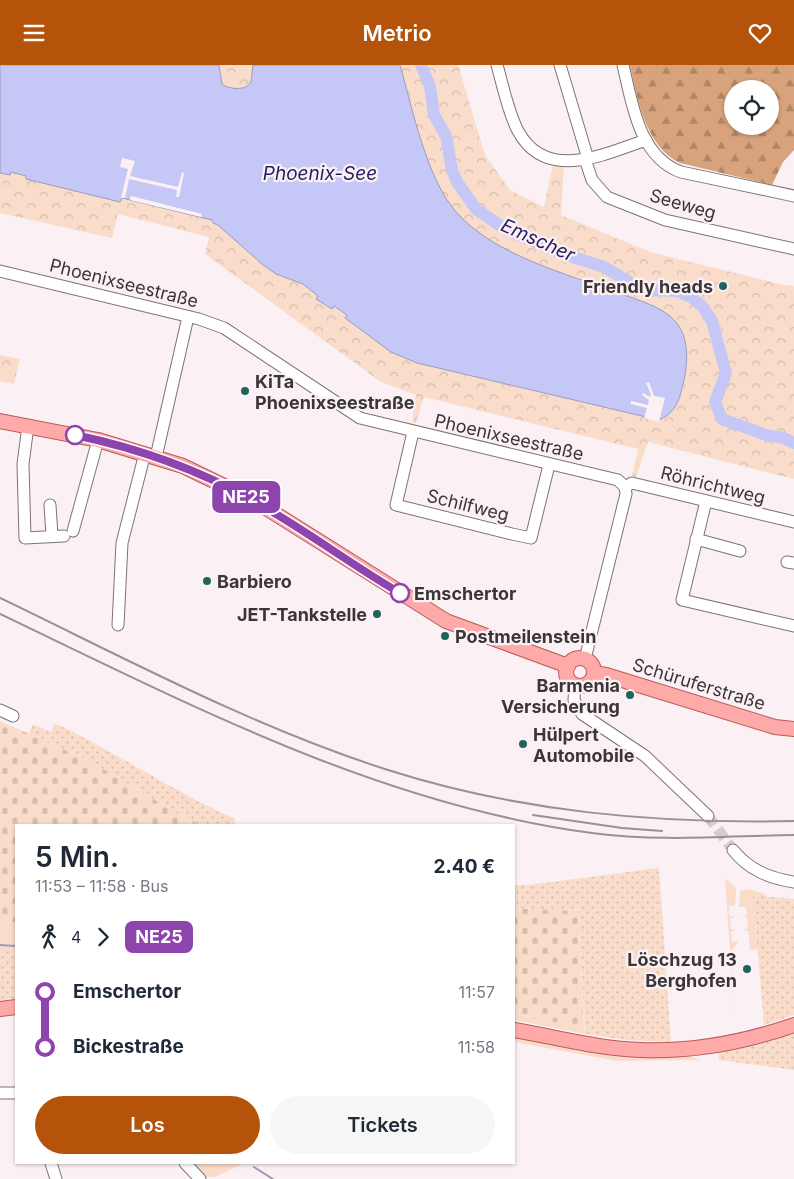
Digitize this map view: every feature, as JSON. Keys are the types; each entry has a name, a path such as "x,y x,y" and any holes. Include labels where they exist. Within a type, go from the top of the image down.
{"main road":[{"path":"0,421 98,440 183,467 255,501 394,590 458,626 568,666"},
{"path":"577,659 585,659 592,665 594,673 587,684 574,685 568,679 568,666 577,659"},
{"name":"Schüruferstraße","path":"594,673 606,675 769,725 794,729"},
{"path":"0,1009 15,1007"},
{"path":"515,1030 613,1048 669,1050 730,1043 794,1025"}],"street":[{"path":"497,65 514,121 527,143 538,153 553,159 566,161 586,159 646,140"},
{"name":"Seeweg","path":"560,65 592,180 598,189 613,199 665,220 794,249"},
{"path":"623,65 633,110 646,140 656,155 674,169 794,196"},
{"name":"Phoenixseestraße","path":"0,271 210,322 234,334 360,418 549,465 618,480 625,487"},
{"path":"118,625 122,543 150,455 188,317"},
{"path":"28,426 23,464 25,538 63,534"},
{"name":"Schilfweg","path":"412,432 396,505 521,536 531,538 549,465"},
{"path":"63,534 98,440"},
{"name":"Röhrichtweg","path":"625,487 632,483 794,522"},
{"path":"585,659 626,495 625,487"},
{"path":"706,501 682,600 794,626"},
{"path":"50,505 63,534"},
{"path":"696,539 740,551"},
{"path":"574,685 574,700 582,714 644,756 708,816"},
{"path":"0,710 13,716"},
{"path":"733,850 747,865 756,871 767,876 794,882"},
{"path":"0,1093 15,1093"},
{"path":"51,1164 56,1179"},
{"path":"186,1164 200,1179"}],"green space":[{"name":"Phoenix-See","path":"0,65 458,65 485,155 510,190 544,207 553,164 564,165 561,215 650,252 794,286 794,479 648,442 636,477 632,476 638,449 424,397 416,423 412,422 416,395 381,382 205,254 209,237 118,214 112,238 0,213"},
{"path":"630,65 794,65 794,150 783,162 772,185 680,163 668,156 659,146 651,134 640,107"},
{"path":"0,355 20,359 14,384 0,381"},
{"path":"0,721 90,761 184,817 200,824 15,824 15,922 0,923"},
{"path":"55,723 235,819 235,824 200,824 184,817 90,761 29,734 33,724 51,732"},
{"path":"659,868 671,1042 626,1040 585,1034 578,911 515,908 515,885 529,885"},
{"path":"725,878 736,888 735,905 729,906 729,916 735,917 730,919 731,929 736,930 731,932 732,942 738,942 731,952 736,1033"},
{"path":"747,889 764,893 768,900 755,923 758,949 750,950 748,931 743,930 748,928 747,917 742,917 747,915 746,907 739,907 740,891"},
{"path":"753,895 794,899 794,1015 764,1025"},
{"path":"515,908 578,911 584,1028 515,1014"},
{"path":"15,922 15,950 0,950 0,923"},
{"path":"0,950 15,950 15,998 0,1001"},
{"path":"515,1014 584,1028 585,1034 515,1020"},
{"path":"794,1033 794,1070 719,1060 718,1053"},
{"path":"515,1035 690,1056 700,1060 617,1061 515,1042"},
{"path":"193,1164 242,1164 215,1177 206,1177"}],"water":[{"name":"Phoenix-See","path":"0,65 219,65 222,84 237,89 246,87 251,81 253,65 400,65 422,143 437,181 457,213 473,228 491,241 533,262 650,304 665,312 676,322 683,335 687,358 684,380 677,404 670,413 659,420 417,363 391,352 345,318 347,315 334,306 332,309 316,299 318,296 303,284 276,274 218,225 213,223 212,220 122,198 120,202 26,179 26,176 11,172 10,175 0,173"}],"pier":[{"path":"122,158 135,161 130,176 178,187 182,172 184,173 179,197 176,197 177,190 129,179 125,198 121,198 128,169 120,167"},
{"path":"131,196 202,214 201,217 130,200"},
{"path":"649,382 654,396 665,398 659,422 644,418 647,408 631,404 631,401 648,405 649,400 642,395 643,393 650,397 651,394 646,383"}],"waterway":[{"name":"Emscher","path":"421,65 430,86 434,115 446,136 452,170 457,182 476,209 505,229 561,253 604,267 638,287 648,290 677,291 691,297 703,307 712,321 726,373 715,402 722,419 769,436 781,437 794,443"},
{"path":"0,945 15,946"},
{"path":"254,1167 273,1179"}],"tunnel":[{"path":"708,816 733,850"}],"railway":[{"path":"0,598 239,713 288,734 388,770 488,796 589,812 691,820 794,821"},
{"path":"0,614 215,716 288,747 362,775 437,800 514,819 617,836 693,838 794,835"},
{"path":"533,815 622,828 662,831"}],"bus line":[{"name":"NE25","path":"75,435 156,457 224,485 255,501 400,593"}],"place":[{"name":"Friendly heads","path":"723,286"},
{"name":"KiTa Phoenixseestraße","path":"245,391"},
{"name":"Barbiero","path":"207,581"},
{"name":"Emschertor","path":"400,593"},
{"name":"JET-Tankstelle","path":"377,614"},
{"name":"Postmeilenstein","path":"445,636"},
{"name":"Barmenia Versicherung","path":"630,695"},
{"name":"Hülpert Automobile","path":"523,744"},
{"name":"Löschzug 13 Berghofen","path":"747,969"}]}
